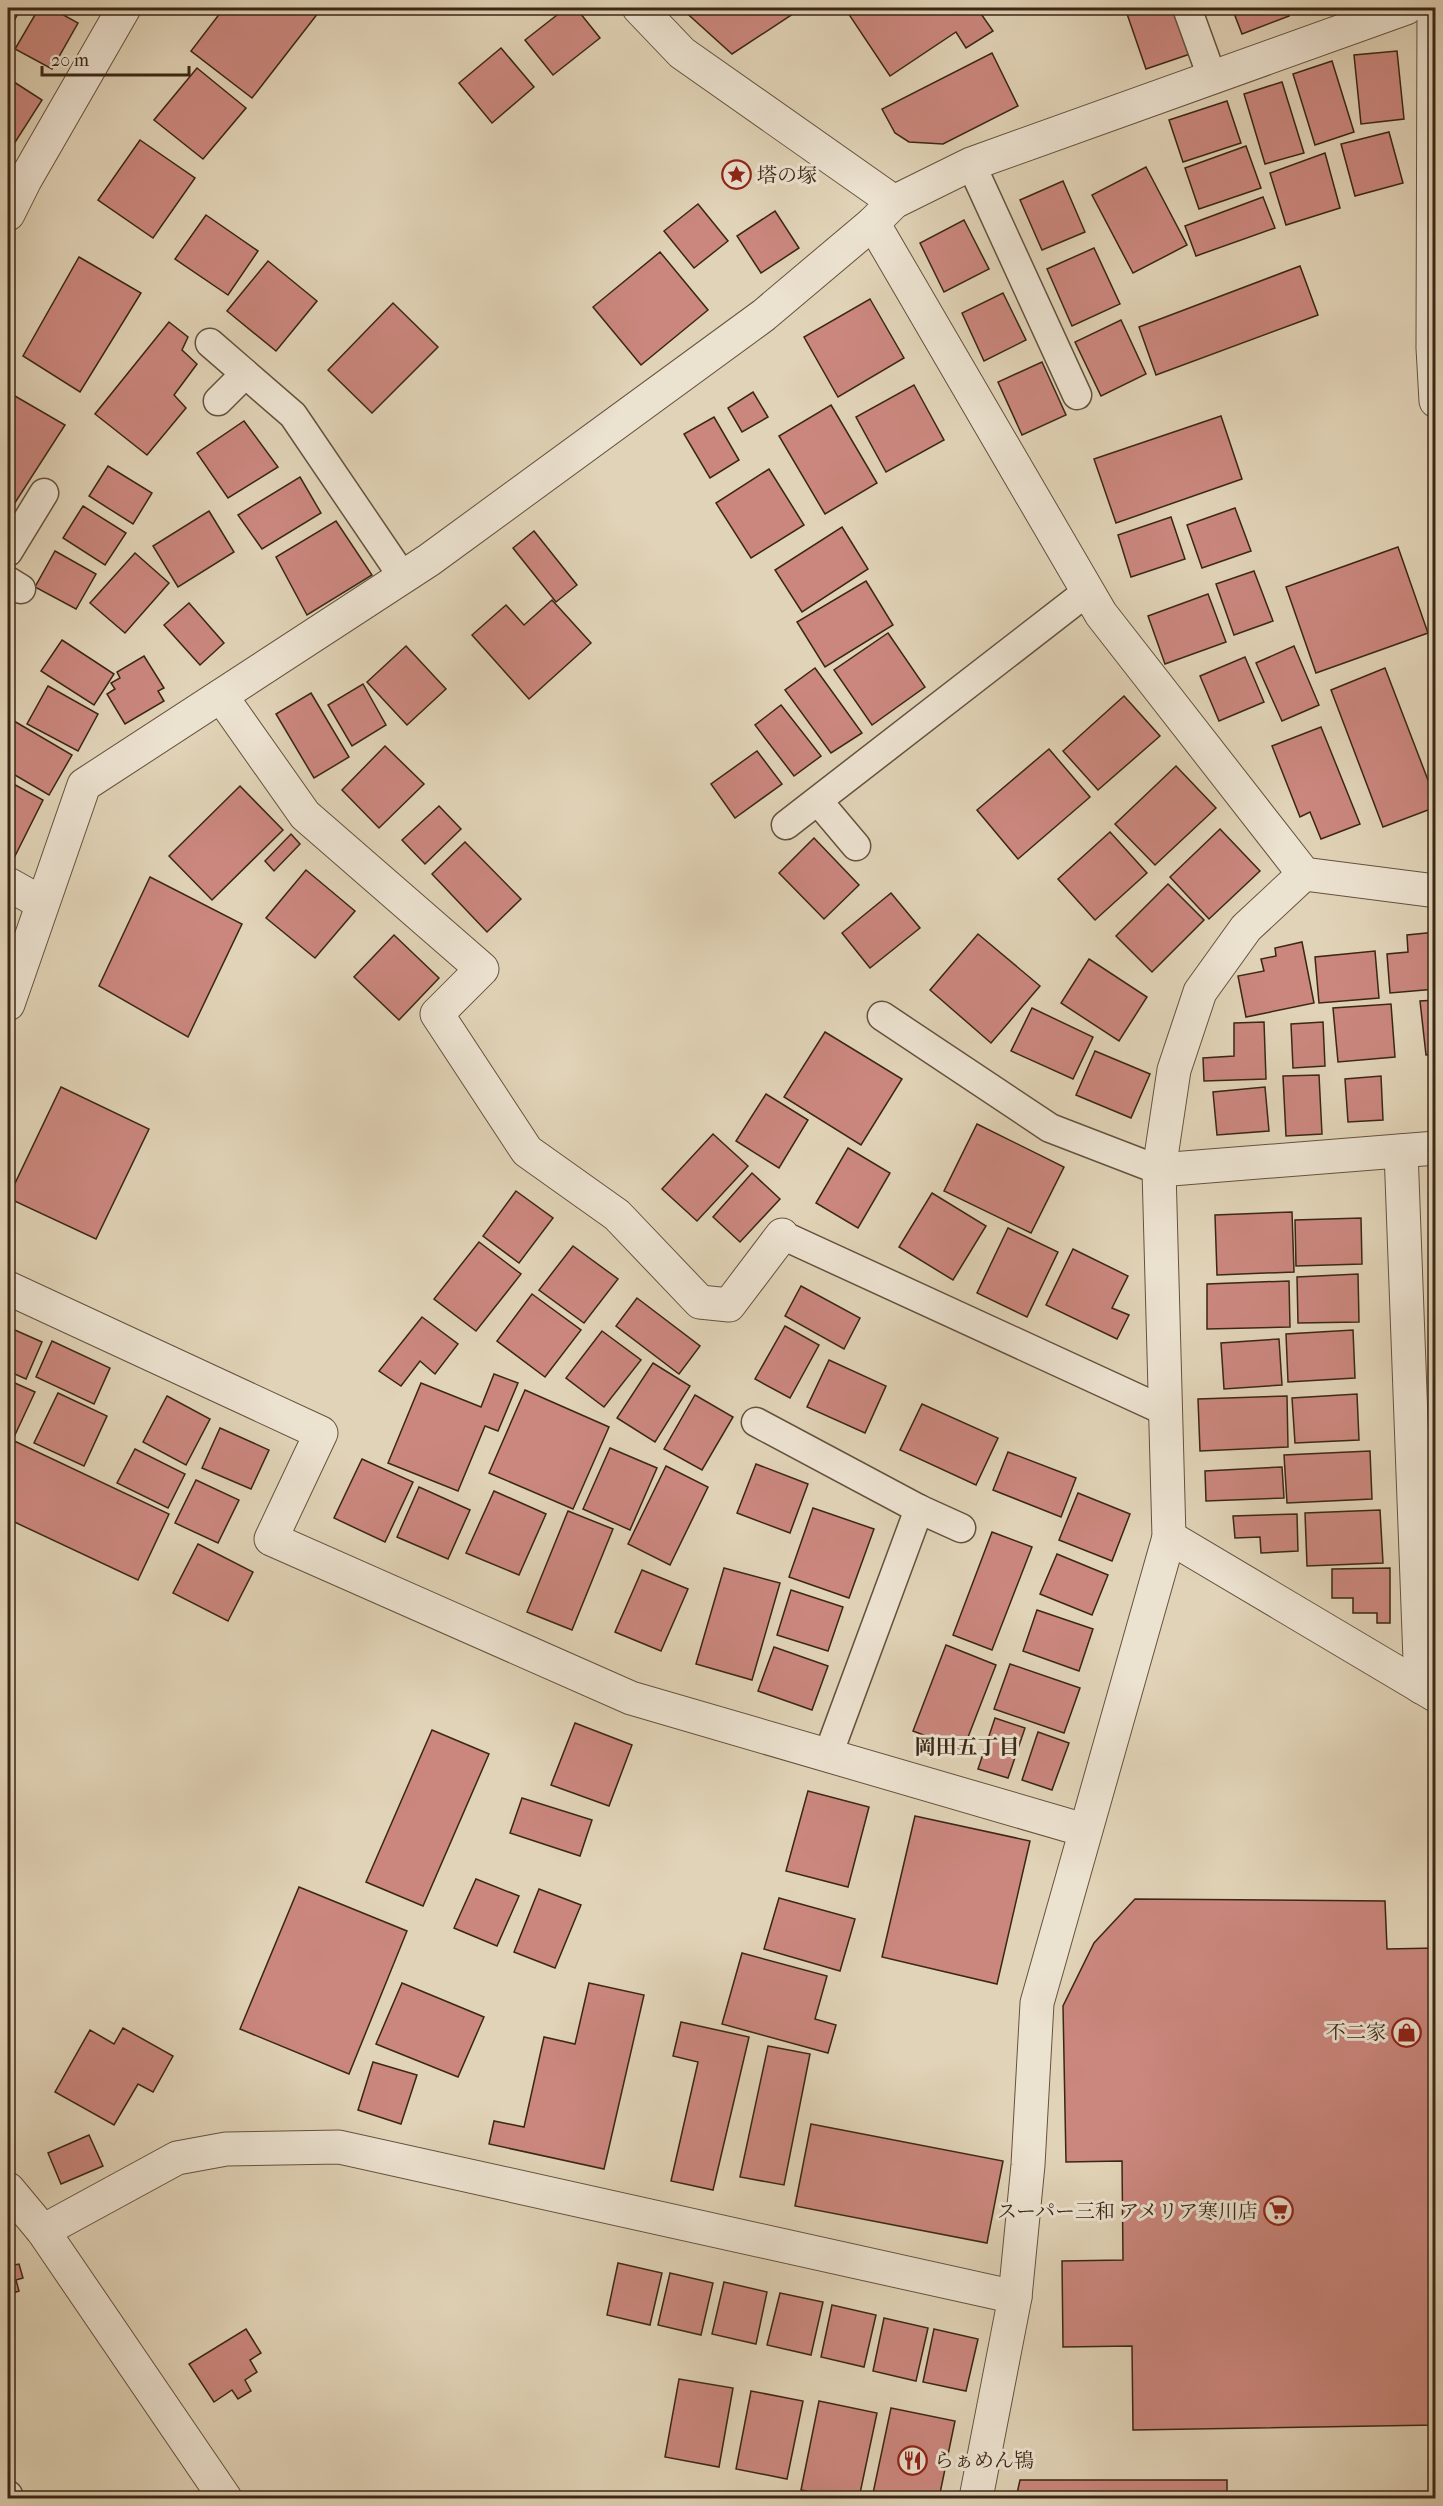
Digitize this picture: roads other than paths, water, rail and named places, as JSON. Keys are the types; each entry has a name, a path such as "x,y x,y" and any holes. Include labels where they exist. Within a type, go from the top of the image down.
{"street":[{"path":"8,214 16,175 124,8"},
{"path":"639,8 682,53 883,213 1101,614 1304,874 1436,891"},
{"path":"8,1004 84,785 403,577 764,315 883,213 971,164 1406,8"},
{"path":"1434,8 1433,348 1436,401"},
{"path":"221,696 305,815 482,969 437,1014 527,1151 617,1215 700,1302 729,1305 782,1235"},
{"path":"976,2499 1015,2297 1028,2165 1037,2003 1168,1537 1159,1170 1174,1070 1200,992 1246,928 1304,874"},
{"path":"8,884 42,903"},
{"path":"1159,1170 1436,1148"},
{"path":"1401,1151 1428,1691"},
{"path":"8,1288 321,1433 271,1539 631,1698 1084,1830"},
{"path":"1168,1537 1428,1691"},
{"path":"43,2232 177,2158 226,2149 339,2147 1015,2297"},
{"path":"8,2189 43,2232 225,2499"}],"lane":[{"path":"1187,8 1212,77"},
{"path":"971,164 1077,395"},
{"path":"210,343 293,415 403,577"},
{"path":"218,400 245,374"},
{"path":"8,552 44,493"},
{"path":"786,825 1088,591"},
{"path":"818,801 856,846"},
{"path":"882,1016 1050,1128 1159,1170"},
{"path":"782,1235 1165,1411"},
{"path":"756,1422 919,1509 962,1528"},
{"path":"828,1755 919,1509"}],"place":[{"name":"塔の塚","path":"736,175"},
{"name":"不二家","path":"1407,2032"},
{"name":"スーパー三和 アメリア寒川店","path":"1279,2211"},
{"name":"らぁめん鴇","path":"913,2460"}],"district":[{"name":"岡田五丁目","path":"967,1747"}]}
